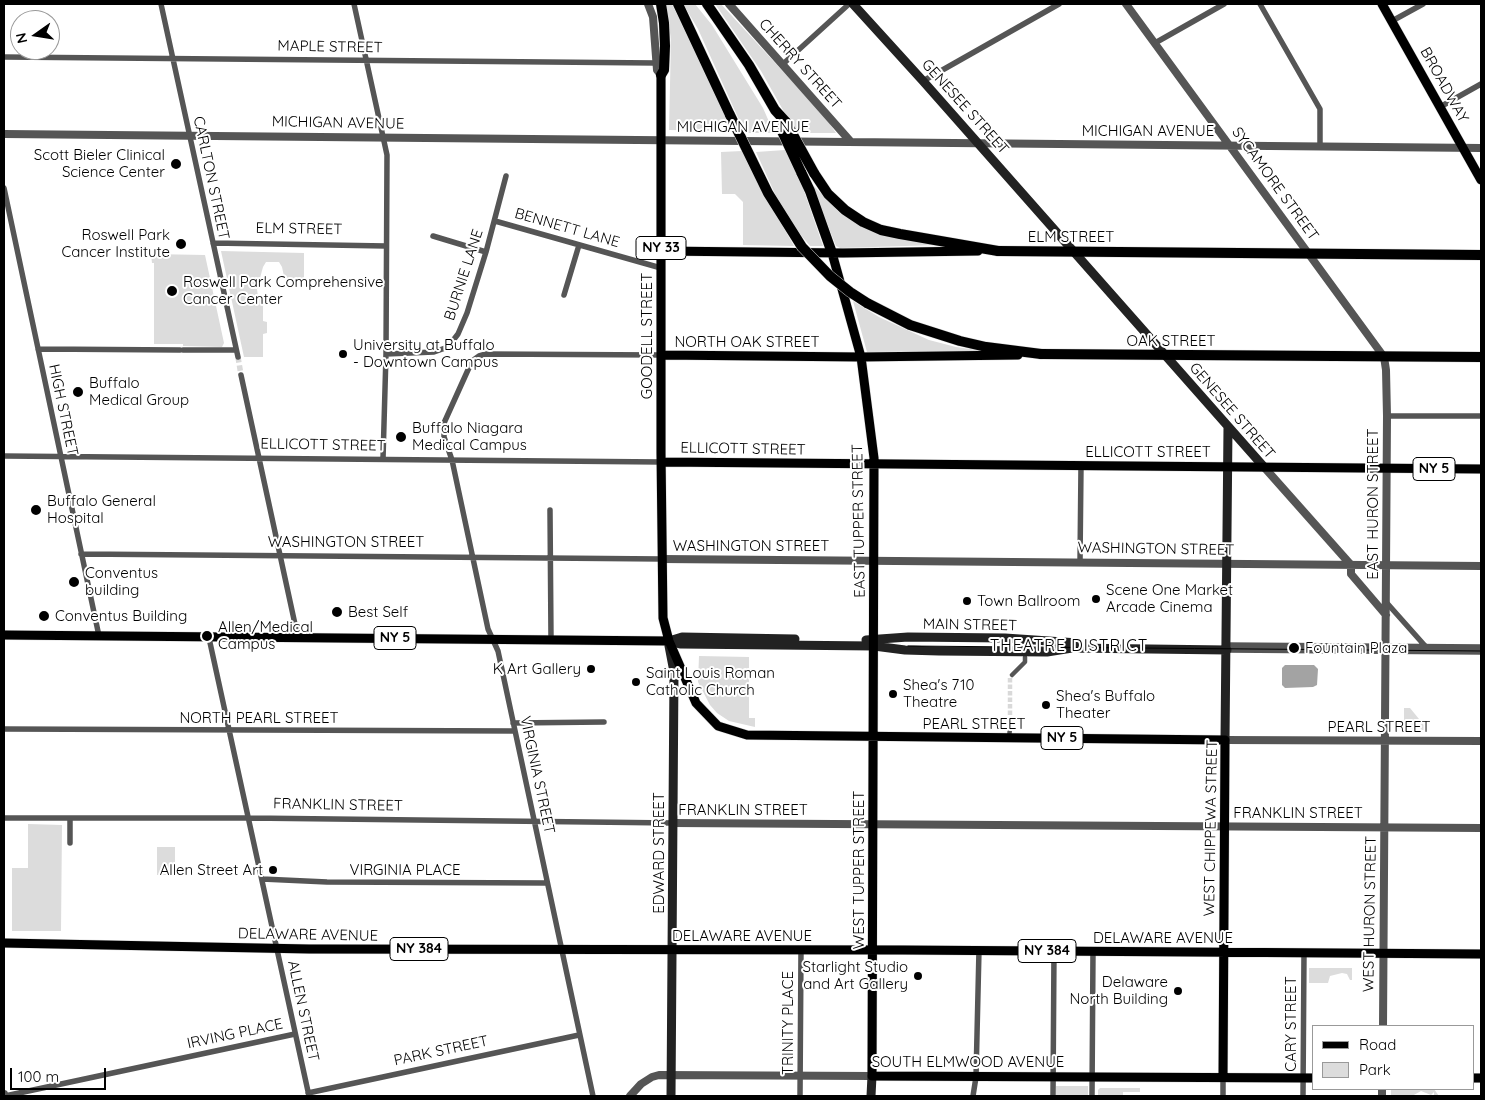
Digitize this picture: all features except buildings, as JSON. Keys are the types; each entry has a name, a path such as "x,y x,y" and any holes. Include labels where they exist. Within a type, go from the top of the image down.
{"highway":[{"name":"NY 33","path":"661,4 665,46 664,70 661,75"},
{"path":"678,4 768,193 802,247 830,276 850,292 910,325 986,347 1041,354"},
{"path":"707,4 749,65 775,110 786,122 814,173 828,194 845,210 863,222 881,230 998,251"},
{"path":"775,110 779,125 810,191 832,252"},
{"name":"ELM STREET","path":"998,251 1481,255"},
{"name":"OAK STREET","path":"1041,354 1481,358"}],"main road":[{"name":"GENESEE STREET","path":"853,4 924,81 1264,467"},
{"name":"BROADWAY","path":"1382,4 1481,180"},
{"name":"GOODELL STREET","path":"661,75 662,559 663,618 669,641"},
{"name":"ELM STREET","path":"661,251 998,251"},
{"name":"EAST TUPPER STREET","path":"832,252 861,357 874,464 874,643"},
{"name":"OAK STREET","path":"861,357 1041,354"},
{"name":"NORTH OAK STREET","path":"661,355 861,357"},
{"name":"WEST CHIPPEWA STREET","path":"1222,1077 1228,427"},
{"name":"ELLICOTT STREET","path":"661,462 1481,469"},
{"name":"NY 5","path":"4,635 669,641"},
{"name":"MAIN STREET","path":"874,643 908,637 1005,638 1072,643 1227,648"},
{"path":"669,641 680,644 874,643"},
{"name":"PEARL STREET","path":"669,641 696,702 718,726 747,736 1225,740"},
{"name":"EDWARD STREET","path":"669,641 674,672 671,1096"},
{"name":"MAIN STREET","path":"874,643 905,650 1014,652 1054,652 1072,648 1227,648"},
{"name":"WEST TUPPER STREET","path":"871,1096 874,643"},
{"name":"DELAWARE AVENUE","path":"4,943 278,948 1481,954"},
{"name":"SOUTH ELMWOOD AVENUE","path":"872,1076 1312,1078"}],"street":[{"name":"CARLTON STREET","path":"161,4 238,357"},
{"path":"354,4 387,156 386,354 383,459"},
{"name":"GOODELL STREET","path":"648,4 654,24 657,70 661,75"},
{"name":"CHERRY STREET","path":"729,4 851,142"},
{"path":"783,64 853,4"},
{"path":"924,81 1059,4"},
{"name":"SYCAMORE STREET","path":"1126,4 1384,357"},
{"path":"1155,43 1224,4"},
{"path":"1260,4 1320,109 1320,146"},
{"path":"1392,22 1423,4"},
{"name":"MAPLE STREET","path":"4,57 656,63"},
{"path":"1440,107 1481,84"},
{"name":"MICHIGAN AVENUE","path":"4,134 1481,148"},
{"name":"BURNIE LANE","path":"386,354 434,352 448,347 458,334 467,313 486,252 506,176"},
{"name":"HIGH STREET","path":"4,188 98,636"},
{"name":"BENNETT LANE","path":"495,221 661,268"},
{"path":"433,236 486,252"},
{"name":"ELM STREET","path":"213,243 386,246"},
{"path":"564,295 579,244"},
{"path":"38,348 236,350"},
{"name":"NORTH OAK STREET","path":"452,460 444,437 444,423 472,361 479,356 486,354 661,355"},
{"name":"EAST HURON STREET","path":"1384,357 1387,416 1386,650"},
{"path":"241,375 298,638"},
{"path":"1387,416 1481,416"},
{"name":"ELLICOTT STREET","path":"4,456 661,462"},
{"name":"VIRGINIA STREET","path":"452,460 488,629 498,651 593,1096"},
{"path":"1080,562 1081,466"},
{"name":"GENESEE STREET","path":"1264,467 1350,565 1351,574 1386,615"},
{"path":"550,510 550,639"},
{"name":"WASHINGTON STREET","path":"81,554 1481,566"},
{"path":"1386,602 1426,647"},
{"name":"ALLEN STREET","path":"209,638 278,948 308,1094"},
{"name":"MAIN STREET","path":"1386,650 1426,647 1481,647"},
{"name":"MAIN STREET","path":"1227,648 1481,652"},
{"name":"WEST HURON STREET","path":"1383,1025 1386,650"},
{"path":"1012,675 1025,662 1025,657"},
{"path":"513,723 604,722"},
{"path":"1010,728 1010,738"},
{"name":"NORTH PEARL STREET","path":"4,729 515,731"},
{"name":"PEARL STREET","path":"1225,740 1481,741"},
{"name":"FRANKLIN STREET","path":"4,818 249,818 673,823 1481,828"},
{"path":"70,818 70,843"},
{"name":"VIRGINIA PLACE","path":"262,879 327,882 547,883"},
{"name":"TRINITY PLACE","path":"800,1096 801,950"},
{"path":"973,1096 976,1077 979,950"},
{"path":"1053,1096 1054,951"},
{"path":"1092,1096 1093,951"},
{"name":"CARY STREET","path":"1302,1096 1304,953"},
{"name":"IRVING PLACE","path":"4,1095 295,1034"},
{"name":"PARK STREET","path":"308,1094 579,1035"},
{"name":"SOUTH ELMWOOD AVENUE","path":"630,1096 640,1084 652,1077 671,1075 872,1076"},
{"name":"WEST CHIPPEWA STREET","path":"1222,1077 1223,1096"}],"green space":[{"path":"666,4 672,4 733,131 669,130 671,40"},
{"path":"683,4 695,4 712,25 763,108 774,133 745,133 698,29"},
{"path":"715,4 721,4 825,117 836,133 796,133 761,71"},
{"path":"785,150 802,185 823,246 810,246 795,228 776,196 756,152"},
{"path":"742,151 794,246 743,245 743,202 735,194 722,194 721,152"},
{"path":"811,183 838,211 853,221 937,245 840,248 836,246"},
{"path":"221,251 304,253 304,281 285,281 279,262 266,262 263,267 259,288 257,289 258,297 263,297 263,321 267,322 267,333 263,334 263,357 244,357"},
{"path":"151,254 205,255 224,343 222,347 154,344 154,263 152,263"},
{"path":"853,301 879,317 929,340 956,347 985,351 867,352"},
{"path":"699,656 749,657 749,718 755,718 755,727 729,721 717,713 710,705 698,682"},
{"path":"1404,708 1410,708 1428,730 1404,730"},
{"path":"28,824 62,825 61,931 12,931 12,868 28,868"},
{"path":"157,847 175,847 175,875 157,875"},
{"path":"1309,968 1352,968 1352,980 1350,980 1347,974 1342,973 1330,976 1328,983 1309,983"},
{"path":"1056,1086 1088,1086 1088,1096 1056,1096"},
{"path":"1100,1088 1140,1088 1140,1092 1123,1092 1123,1096 1098,1096"},
{"path":"1391,1090 1435,1090 1439,1096 1434,1096 1434,1092 1431,1095 1421,1091 1412,1096 1391,1096"}],"shaded area":[{"path":"1285,665 1314,665 1318,669 1317,685 1313,687 1285,688 1282,685 1282,668"}],"tunnel":[{"path":"238,357 241,375"},
{"path":"1010,728 1010,677 1012,675"}],"tram line":[{"path":"908,646 1481,651"}],"place":[{"name":"Scott Bieler Clinical Science Center","path":"176,164"},
{"name":"Roswell Park Cancer Institute","path":"181,244"},
{"name":"Roswell Park Comprehensive Cancer Center","path":"172,291"},
{"name":"University at Buffalo - Downtown Campus","path":"343,354"},
{"name":"Buffalo Medical Group","path":"78,392"},
{"name":"Buffalo Niagara Medical Campus","path":"401,437"},
{"name":"Buffalo General Hospital","path":"36,510"},
{"name":"Conventus building","path":"74,582"},
{"name":"Scene One Market Arcade Cinema","path":"1096,599"},
{"name":"Town Ballroom","path":"967,601"},
{"name":"Best Self","path":"337,612"},
{"name":"Conventus Building","path":"44,616"},
{"name":"Allen/Medical Campus","path":"207,636"},
{"name":"Fountain Plaza","path":"1294,648"},
{"name":"K Art Gallery","path":"591,669"},
{"name":"Saint Louis Roman Catholic Church","path":"636,682"},
{"name":"Shea's 710 Theatre","path":"893,694"},
{"name":"Shea's Buffalo Theater","path":"1046,705"},
{"name":"Allen Street Art","path":"273,870"},
{"name":"Starlight Studio and Art Gallery","path":"918,976"},
{"name":"Delaware North Building","path":"1178,991"}],"district":[{"name":"THEATRE DISTRICT","path":"1069,646"}]}
